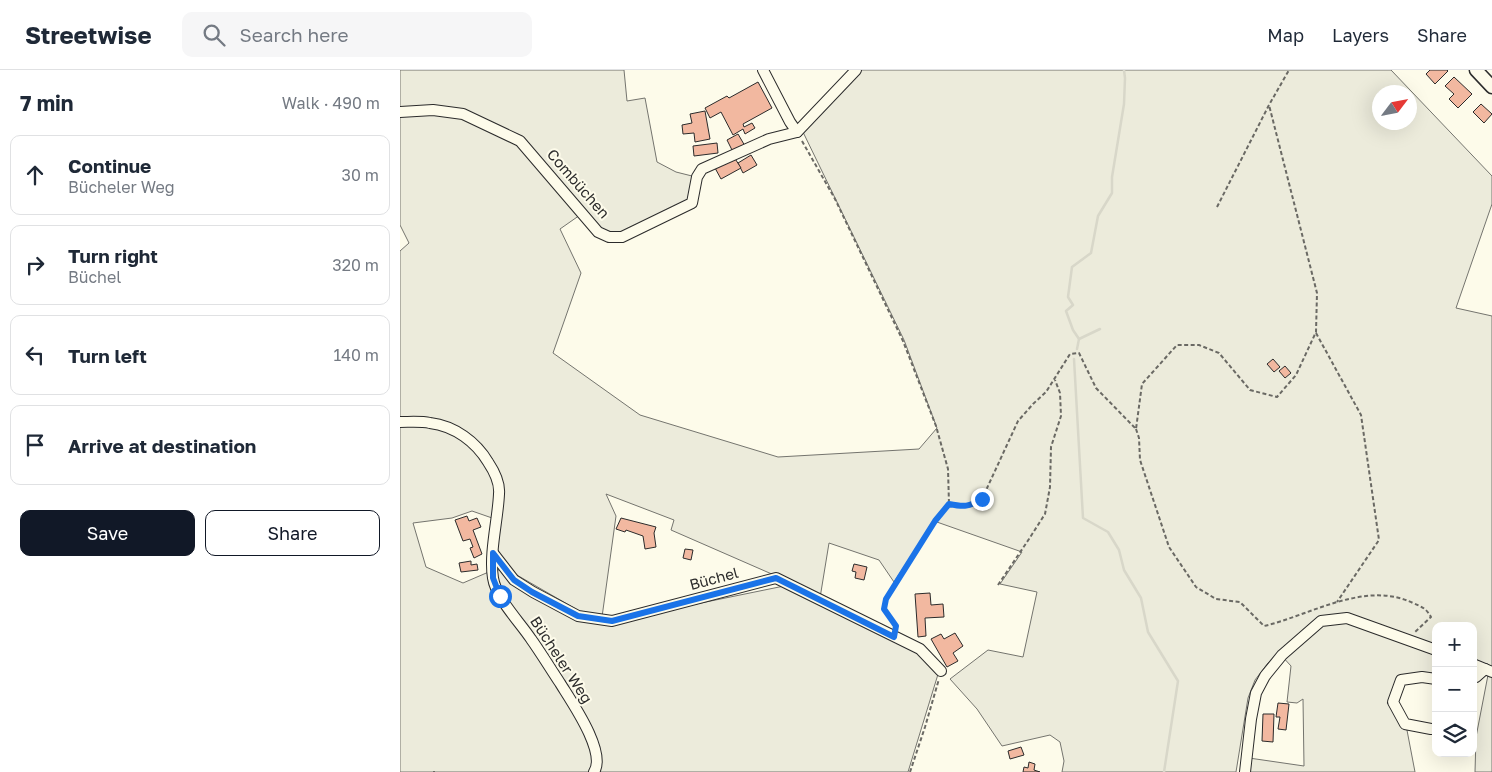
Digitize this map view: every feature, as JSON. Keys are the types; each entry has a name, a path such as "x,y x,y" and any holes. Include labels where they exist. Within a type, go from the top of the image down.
{"main road":[{"path":"1476,70 1492,87"}],"street":[{"path":"763,70 797,132 856,70"},
{"name":"Combüchen","path":"400,112 433,110 463,114 520,141 598,232 609,237 622,236 692,203 697,177 702,169 710,164 769,139 797,132"},
{"name":"Bücheler Weg","path":"400,422 431,423 459,432 482,451 493,470 500,491 493,553 493,578 500,596 550,668 594,741 597,768 594,772"},
{"name":"Büchel","path":"493,553 514,580 578,616 612,621 776,578 920,650 941,671"},
{"path":"1245,772 1251,719 1256,693 1260,685 1282,656 1321,621 1347,618 1432,649"},
{"path":"1431,729 1405,724 1393,702 1401,680 1432,679"}],"path":[{"path":"1217,207 1289,70"},
{"path":"1136,429 1142,384 1177,345 1199,345 1219,353 1250,390 1277,397 1296,375 1316,332 1317,293 1269,105"},
{"path":"797,132 835,199 903,340 936,426 948,469 949,504 935,521 886,599 884,609 896,626 894,637"},
{"path":"1316,332 1361,415 1379,540 1337,602"},
{"path":"949,504 972,506 982,499 1018,421 1032,404 1046,392 1070,354 1079,353 1096,388 1136,429 1139,438 1140,460 1169,547 1196,587 1216,599 1240,602 1264,626 1316,608 1374,594 1403,598 1427,610 1430,617 1407,640"},
{"path":"998,585 1045,514 1050,487 1052,447 1061,416 1060,393 1055,379"},
{"path":"910,772 941,671"}],"shaded area":[{"path":"400,70 624,70 627,101 645,98 657,162 676,172 696,177 692,202 623,235 599,231 522,140 464,113 400,110"},
{"path":"861,70 1391,70 1405,85 1372,85 1372,130 1417,130 1417,97 1492,176 1492,204 1456,308 1492,316 1492,671 1477,676 1477,622 1432,622 1432,678 1400,679 1392,703 1406,725 1415,772 1248,772 1249,758 1304,766 1303,699 1297,703 1287,702 1291,666 1280,654 1268,663 1255,680 1248,698 1236,772 1062,772 1064,761 1060,742 1050,735 1002,746 977,709 950,679 988,650 1023,657 1037,592 1000,584 1022,552 934,521 894,582 879,560 829,543 820,598 790,582 671,530 674,520 606,494 616,516 602,617 581,612 496,563 501,492 480,452 498,492 495,519 472,511 452,518 413,523 426,567 463,583 491,571 497,598 550,671 592,742 592,772 400,772 400,251 409,243 400,225 400,113 462,116 521,144 580,215 560,229 581,273 553,353 640,415 778,457 919,449 937,428 904,340 802,130"},
{"path":"495,568 581,616 612,623 789,585 919,651 939,671 908,772 596,772 598,747 501,594"},
{"path":"1488,675 1492,677 1492,772 1475,772 1477,732"}],"building":[{"path":"1430,70 1448,71 1435,84 1426,74"},
{"path":"1454,77 1472,94 1458,108 1449,99 1454,94 1445,86"},
{"path":"758,82 772,108 743,124 744,127 752,123 755,128 745,134 743,129 733,135 721,112 710,118 705,108 727,96 729,98"},
{"path":"1481,104 1492,114 1484,123 1473,112"},
{"path":"705,111 710,139 695,142 694,133 683,134 682,125 692,123 690,114"},
{"path":"738,134 745,146 733,152 727,140"},
{"path":"717,143 718,153 694,156 693,146"},
{"path":"751,155 757,165 743,173 738,163"},
{"path":"734,157 741,168 721,179 715,168"},
{"path":"1273,359 1280,367 1274,372 1267,364"},
{"path":"1285,366 1291,373 1285,378 1279,371"},
{"path":"467,516 469,521 477,518 481,527 473,530 482,554 474,558 470,548 473,547 470,539 463,541 455,520"},
{"path":"621,518 656,527 654,533 656,547 645,549 643,536 626,530 625,532 616,529"},
{"path":"685,549 693,550 691,560 683,558"},
{"path":"471,561 471,565 477,564 478,570 461,572 459,563"},
{"path":"854,564 867,567 864,580 855,578 856,572 852,571"},
{"path":"930,593 931,605 943,604 944,617 925,618 926,636 918,637 915,594"},
{"path":"955,633 963,646 953,653 958,661 947,667 931,639 941,634 944,639"},
{"path":"1278,703 1289,704 1286,730 1278,729 1280,717 1276,717"},
{"path":"1263,714 1274,714 1273,742 1262,741"},
{"path":"1021,747 1024,755 1010,759 1008,751"},
{"path":"1029,762 1035,764 1034,770 1040,772 1023,772 1024,767 1028,768"}],"waterway":[{"path":"1077,349 1079,339 1073,330 1066,311 1073,305 1068,297 1072,267 1091,253 1098,216 1112,193 1112,177 1124,104 1124,70"},
{"path":"1079,339 1100,329"},
{"path":"1074,359 1083,518 1108,532 1119,550 1124,570 1141,598 1148,632 1178,681 1164,772"}],"route":[{"path":"500,596 493,578 493,553 514,580 532,592 578,616 612,621 776,578 894,637 896,626 884,609 886,599 935,521 949,504 972,506 982,499"}]}
